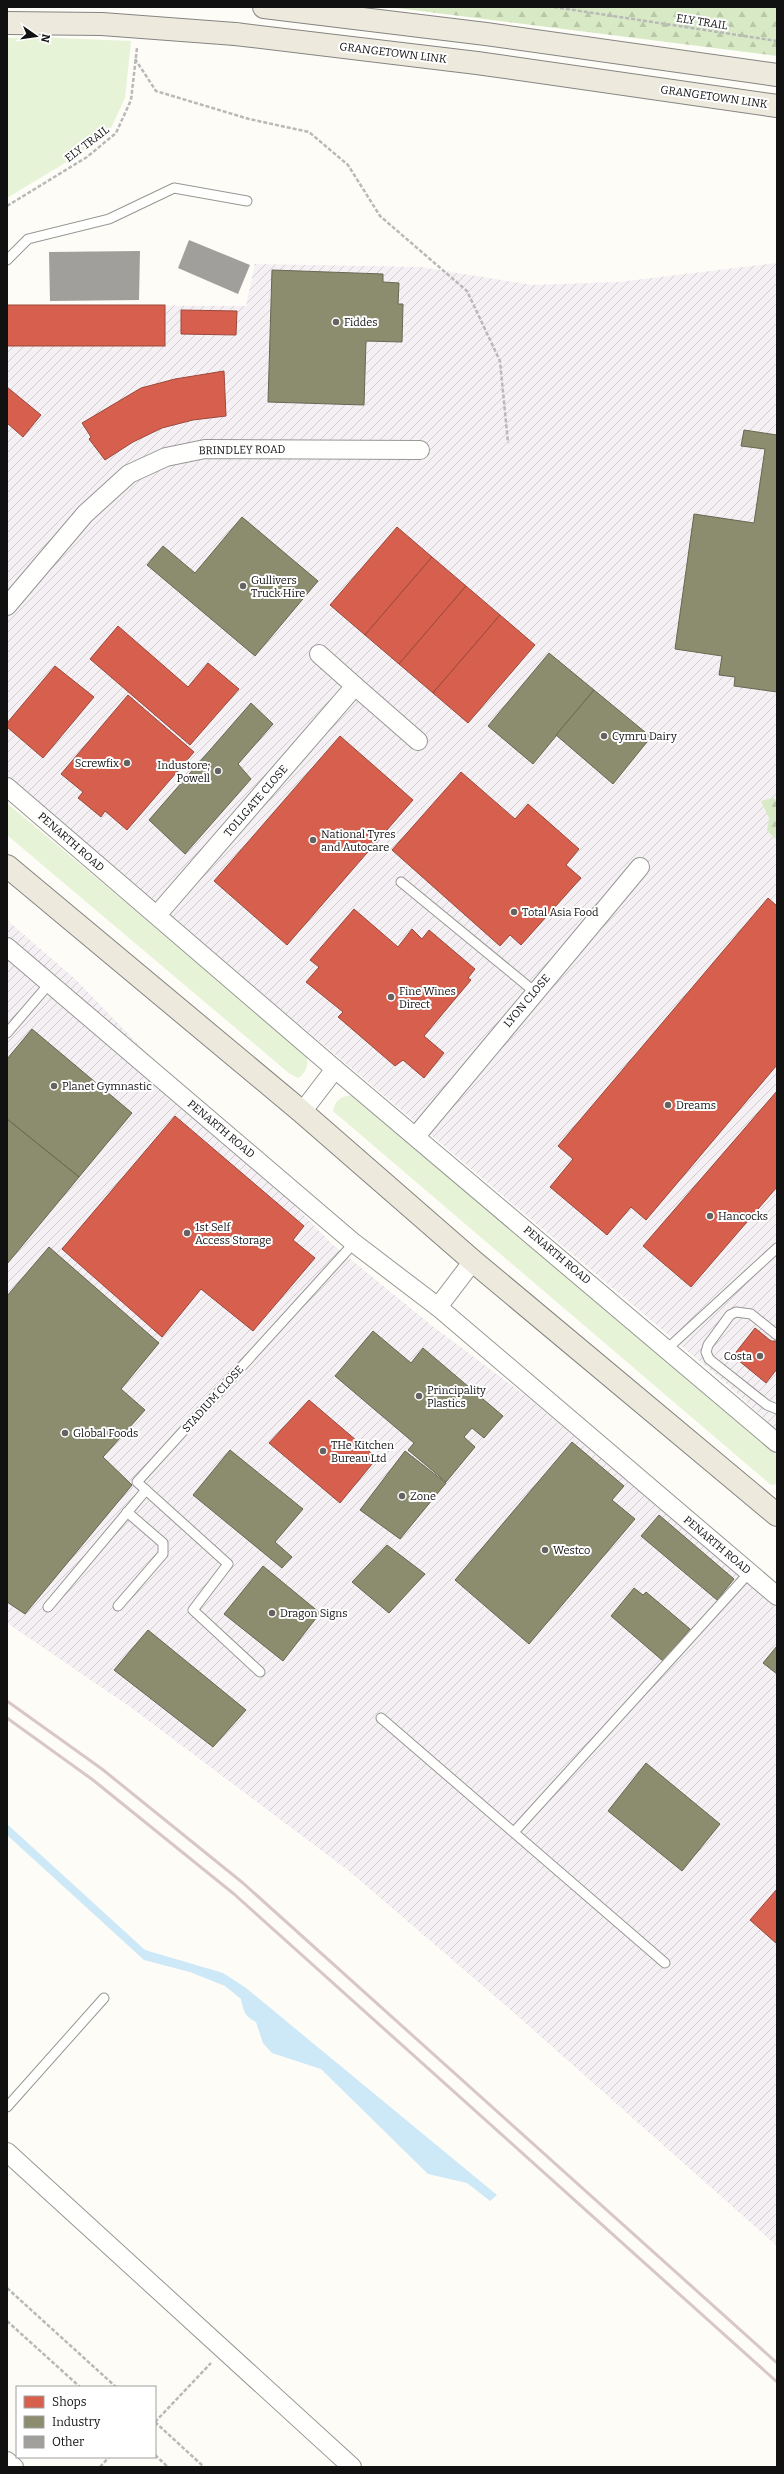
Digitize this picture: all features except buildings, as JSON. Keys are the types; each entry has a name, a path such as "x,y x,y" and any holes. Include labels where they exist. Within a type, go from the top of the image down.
{"main road":[{"path":"264,7 486,34 777,75"},
{"name":"GRANGETOWN LINK","path":"7,23 102,24 235,34 477,63 777,106"},
{"path":"7,866 302,1112 473,1261 776,1512"}],"street":[{"name":"BRINDLEY ROAD","path":"7,606 85,514 129,474 166,457 206,449 420,450"},
{"path":"319,654 418,741"},
{"name":"TOLLGATE CLOSE","path":"157,915 355,686"},
{"name":"PENARTH ROAD","path":"7,787 335,1069 777,1443"},
{"name":"LYON CLOSE","path":"416,1136 640,867"},
{"name":"PENARTH ROAD","path":"7,947 354,1243 438,1307 777,1596"},
{"path":"302,1112 335,1069"},
{"path":"438,1307 473,1261"},
{"path":"7,2152 352,2467"},
{"path":"7,2461 14,2467"}],"lane":[{"path":"7,260 28,239 109,219 174,188 247,201"},
{"path":"401,882 535,992"},
{"path":"7,1033 49,984"},
{"name":"STADIUM CLOSE","path":"146,1490 137,1482 354,1243"},
{"path":"667,1349 777,1248"},
{"path":"777,1335 751,1314 736,1312 730,1315 708,1345 706,1352 709,1359 766,1405 777,1409"},
{"path":"48,1607 146,1490 228,1564 193,1610 260,1672"},
{"path":"118,1606 163,1554 165,1547 163,1543 127,1512"},
{"path":"514,1832 749,1573"},
{"path":"380,1718 665,1963"},
{"path":"7,2107 104,1998"}],"path":[{"name":"ELY TRAIL","path":"554,7 777,41"},
{"name":"ELY TRAIL","path":"7,206 87,157 116,133 130,100 138,41"},
{"path":"135,59 156,91 249,119 309,132 348,165 380,216 466,292 500,360 508,443"},
{"path":"7,2288 115,2386"},
{"path":"7,2320 79,2386"},
{"path":"156,2421 223,2350"},
{"path":"156,2423 204,2467"},
{"path":"156,2456 168,2467"},
{"path":"100,2467 108,2458"}],"shaded area":[{"path":"777,263 777,1431 728,1385 312,1035 7,783 7,305 246,306 255,264 421,267 532,285 619,282"},
{"path":"7,920 74,978 332,1244 431,1325 526,1396 777,1608 777,2246 512,2011 349,1871 129,1706 7,1623"}],"green space":[{"path":"389,7 777,7 777,56"},
{"path":"35,37 131,41 125,98 111,128 78,155 7,198 7,38"},
{"path":"773,798 777,801 777,840 767,831 769,818 761,801"},
{"path":"7,803 306,1054 307,1065 305,1071 298,1078 290,1074 7,835"},
{"path":"354,1095 777,1455 777,1484 771,1485 333,1111 337,1101 346,1096"}],"water":[{"path":"7,1824 145,1950 223,1973 246,1988 497,2195 490,2201 467,2183 428,2174 321,2069 272,2053 263,2043 256,2022 249,2018 245,2013 241,1999 225,1986 190,1972 144,1960 7,1835"}],"railway":[{"path":"7,1701 102,1769 243,1883 777,2363"},
{"path":"7,1718 93,1780 234,1894 777,2382"}],"place":[{"name":"Fiddes","path":"336,322"},
{"name":"Gullivers Truck Hire","path":"243,586"},
{"name":"Cymru Dairy","path":"604,736"},
{"name":"Screwfix","path":"127,763"},
{"name":"Industore; Powell","path":"218,771"},
{"name":"National Tyres and Autocare","path":"313,840"},
{"name":"Total Asia Food","path":"514,912"},
{"name":"Fine Wines Direct","path":"391,997"},
{"name":"Planet Gymnastic","path":"54,1086"},
{"name":"Dreams","path":"668,1105"},
{"name":"Hancocks","path":"710,1216"},
{"name":"1st Self Access Storage","path":"187,1233"},
{"name":"Costa","path":"760,1356"},
{"name":"Principality Plastics","path":"419,1396"},
{"name":"Global Foods","path":"65,1433"},
{"name":"THe Kitchen Bureau Ltd","path":"323,1451"},
{"name":"Zone","path":"402,1496"},
{"name":"Westco","path":"545,1550"},
{"name":"Dragon Signs","path":"272,1613"}]}
